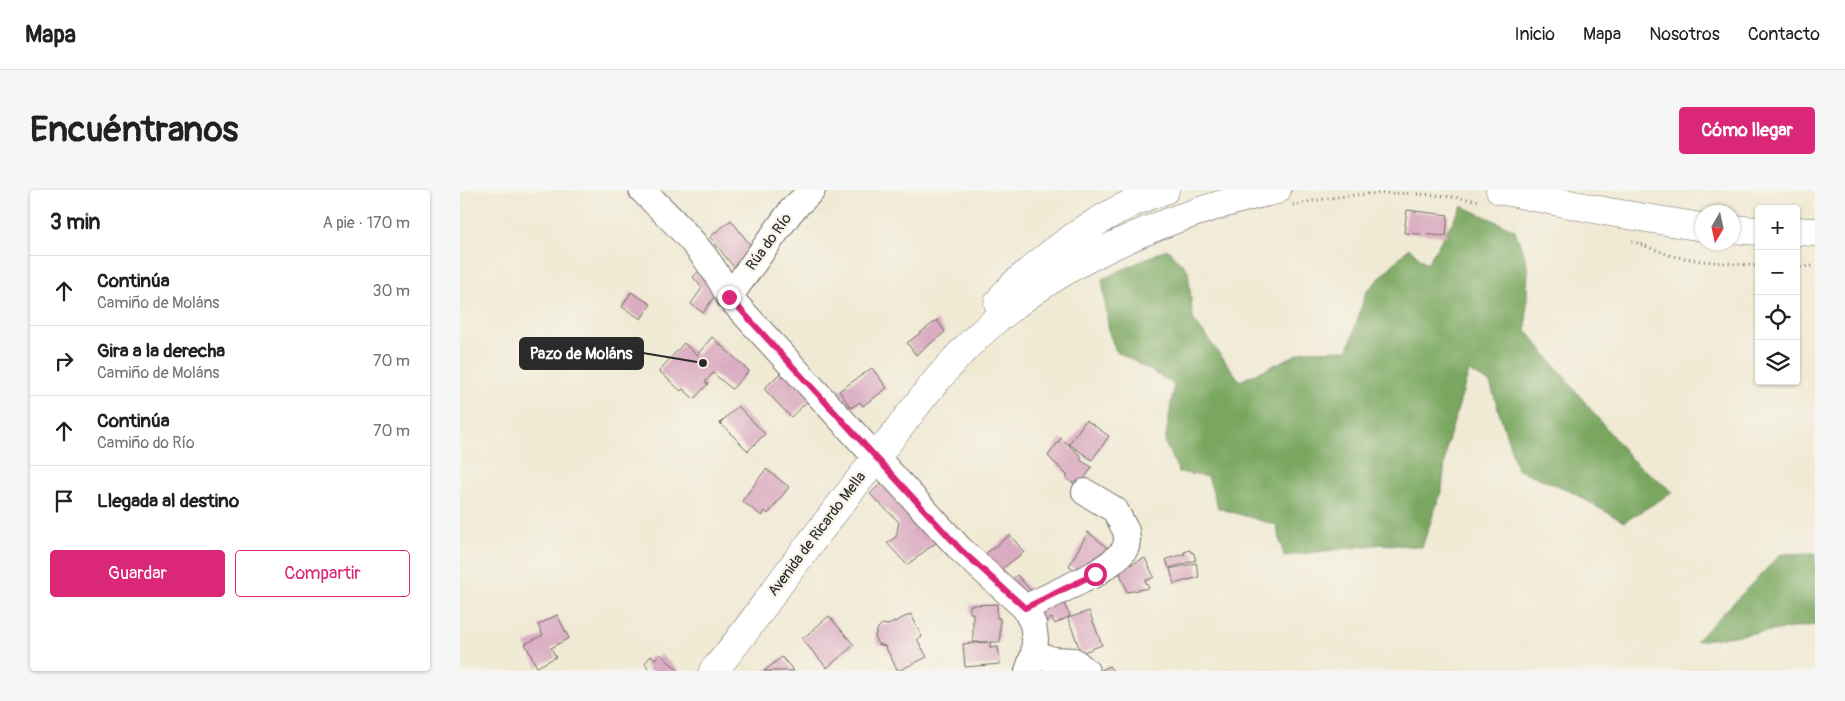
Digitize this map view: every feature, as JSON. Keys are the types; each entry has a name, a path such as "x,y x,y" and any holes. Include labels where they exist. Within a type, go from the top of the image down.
{"main road":[{"path":"978,336 1006,290 1056,249 1114,212 1162,190 1172,220"},
{"path":"1507,194 1695,226"},
{"name":"Avenida de Ricardo Mella","path":"713,671 924,395 978,336 1022,300 1067,270 1105,250 1172,220 1213,206 1268,196"},
{"path":"1740,230 1755,231"},
{"path":"1800,231 1815,232"}],"street":[{"path":"642,190 693,242 721,278 729,297 876,458 961,550 1025,608 1033,624 1035,639 1031,662 1066,659 1074,661 1086,671"},
{"name":"Rúa do Río","path":"729,297 791,211 812,190"},
{"path":"1025,608 1095,574 1112,562 1126,547 1126,531 1116,510 1085,492"}],"path":[{"path":"1268,196 1320,199 1378,192 1448,195 1507,194"},
{"path":"1630,240 1672,256 1702,261 1755,266"},
{"path":"1800,267 1815,266"}],"green space":[{"path":"1462,206 1515,230 1528,267 1526,330 1632,460 1673,492 1624,522 1566,489 1517,469 1490,383 1469,371 1447,445 1442,489 1422,547 1383,544 1284,556 1276,525 1218,508 1208,477 1179,472 1165,443 1174,384 1116,351 1109,333 1102,279 1167,249 1188,270 1193,319 1240,381 1304,351 1348,350 1366,292 1409,248 1427,264"},
{"path":"1815,553 1815,625 1696,641 1781,554"}],"building":[{"path":"1407,210 1448,215 1446,236 1404,233"},
{"path":"731,220 757,254 736,270 710,237"},
{"path":"705,265 722,285 703,313 691,304 702,288 693,277"},
{"path":"631,292 651,304 641,319 622,307"},
{"path":"937,320 945,332 916,355 907,343"},
{"path":"712,337 749,371 732,389 713,373 705,382 708,384 694,399 683,389 681,391 659,371 684,343 697,355"},
{"path":"872,368 887,388 863,406 860,402 851,408 839,391"},
{"path":"783,370 811,398 791,417 764,389"},
{"path":"738,406 765,434 748,451 720,423"},
{"path":"1086,420 1109,436 1092,460 1069,444"},
{"path":"1061,438 1082,457 1080,460 1092,467 1079,487 1066,478 1068,476 1048,456"},
{"path":"766,469 789,487 768,514 765,511 762,516 742,501"},
{"path":"883,481 938,541 907,565 887,543 896,537 899,522 870,494"},
{"path":"1088,532 1115,554 1086,576 1069,566"},
{"path":"1010,535 1024,552 998,572 984,555"},
{"path":"1190,550 1191,553 1193,552 1196,560 1169,568 1166,559 1185,554 1184,552"},
{"path":"1145,558 1154,577 1145,581 1149,588 1127,592 1119,570"},
{"path":"1196,563 1199,577 1174,584 1170,569"},
{"path":"1017,575 1033,593 1022,604 1005,586"},
{"path":"1060,596 1070,616 1055,624 1052,618 1037,625 1030,611"},
{"path":"997,604 997,618 1000,618 1000,642 990,642 990,648 998,647 1000,664 965,667 963,644 988,642 973,642 973,613 970,613 970,605"},
{"path":"1089,611 1102,645 1081,653 1068,618"},
{"path":"911,614 922,637 917,639 927,657 898,671 885,646 878,644 875,635 882,624 888,625"},
{"path":"557,615 569,638 551,648 556,657 537,667 525,644 543,635 538,625"},
{"path":"829,616 854,645 827,668 802,639"},
{"path":"660,654 679,671 650,671 645,663 651,656 655,659"},
{"path":"782,657 794,671 764,671"},
{"path":"1109,666 1113,671 1100,671"}],"place":[{"name":"Pazo de Moláns","path":"703,363"}],"route":[{"path":"729,297 961,550 1025,608 1095,574"}]}
